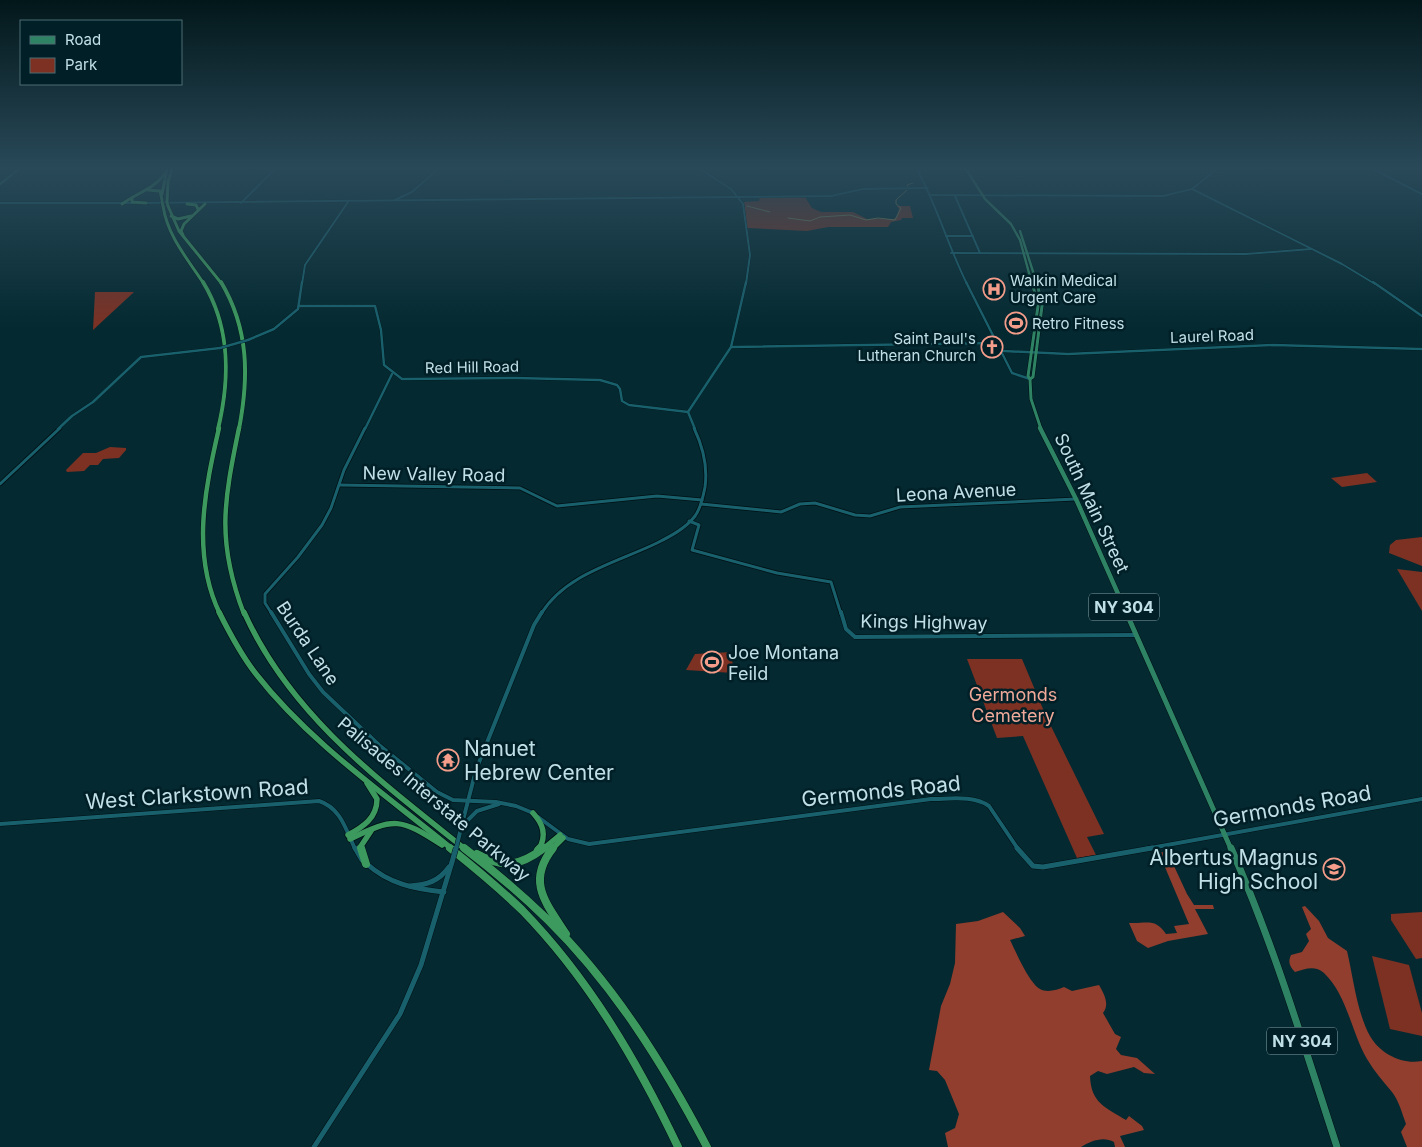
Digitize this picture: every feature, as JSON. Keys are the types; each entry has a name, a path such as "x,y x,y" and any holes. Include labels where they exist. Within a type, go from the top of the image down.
{"highway":[{"name":"Palisades Interstate Parkway","path":"166,223 172,238 212,300 226,344 225,400 206,482 202,516 203,553 212,592 232,639 260,680 298,722 471,865 532,921 589,991 635,1062 678,1147"},
{"name":"Palisades Interstate Parkway","path":"174,223 226,290 238,317 244,344 245,395 228,481 224,522 230,571 249,624 272,666 311,715 371,772 516,890 568,940 608,987 642,1035 707,1147"},
{"path":"186,223 182,227 181,232 186,240"},
{"path":"337,755 370,787 377,800 376,811 370,821 349,837"},
{"path":"533,813 542,825 544,832 542,843 536,854"},
{"path":"349,837 394,821 407,823 471,865"},
{"path":"366,864 361,844 368,834 379,825"},
{"path":"449,836 482,858 497,864 518,864 562,836"},
{"path":"562,836 544,857 540,874 547,904 568,940"}],"main road":[{"name":"NY 304","path":"1009,223 1016,230 1026,253 1042,304 1033,377 1030,378"},
{"name":"NY 304","path":"1026,253 1038,306 1028,376 1030,378"},
{"name":"South Main Street","path":"1030,378 1031,399 1036,418 1076,499 1226,835"},
{"name":"NY 304","path":"1226,835 1270,942 1337,1147"}],"street":[{"path":"0,484 72,416 93,402 141,357 220,348 248,340 274,329 299,306 305,265 334,223"},
{"path":"314,1147 400,1014 418,972 444,892 475,774 534,625 543,607 570,582 658,542 689,521 701,504 706,478 704,454 688,412 731,347 749,271 745,223"},
{"path":"941,223 951,253 1013,374 1030,378"},
{"path":"967,223 980,253"},
{"path":"1258,223 1377,284 1422,316"},
{"path":"946,236 973,236"},
{"path":"951,253 1246,254 1311,249"},
{"path":"299,306 375,306 381,330 384,365 392,374"},
{"path":"731,347 998,344"},
{"name":"Laurel Road","path":"1002,351 1073,354 1273,345 1422,350"},
{"name":"Red Hill Road","path":"392,374 397,378 407,380 516,378 600,380 616,385 620,389 622,401 629,404 688,412"},
{"name":"Burda Lane","path":"392,374 344,470 331,508 322,525 298,557 265,594 265,603 309,674 336,704 378,745 440,794 453,800 468,800"},
{"name":"New Valley Road","path":"340,485 520,488 557,506 657,496 702,500"},
{"name":"Leona Avenue","path":"701,504 781,512 805,503 824,505 855,515 870,516 900,507 1076,499"},
{"name":"Kings Highway","path":"689,521 698,526 692,550 782,575 830,582 834,585 846,629 855,637 1136,635"},
{"name":"Germonds Road","path":"468,800 507,804 533,813 562,836 576,843 596,843 885,804 953,798 977,800 988,804 1026,860 1032,865 1040,867 1422,799"},
{"name":"West Clarkstown Road","path":"0,824 319,801 329,803 336,809 349,837 366,864 379,875 406,886 444,892"},
{"path":"461,828 480,809 493,805 507,804"},
{"path":"406,886 433,882 444,874 452,862"}],"green space":[{"path":"746,223 891,223 888,227 828,227 807,231 747,228"},
{"path":"95,292 134,292 93,330"},
{"path":"110,447 126,448 126,450 119,458 103,459 98,465 90,465 84,471 67,472 66,470 83,453 96,453"},
{"path":"1367,473 1377,482 1342,487 1331,478"},
{"path":"1422,537 1422,566 1389,553 1390,545 1396,540"},
{"path":"1397,569 1422,572 1422,611"},
{"name":"Joe Montana Feild","path":"732,652 733,673 686,670 695,654"},
{"name":"Germonds Cemetery","path":"967,659 1022,659 1046,716 1104,834 1087,837 1096,855 1077,858 1023,736 997,738"},
{"path":"1422,912 1422,958 1416,959 1391,920 1391,914"},
{"path":"1372,956 1409,965 1422,1013 1422,1036 1390,1029"}],"shaded area":[{"path":"1167,851 1194,905 1213,905 1214,909 1195,909 1208,934 1168,941 1148,948 1137,941 1129,923 1154,923 1166,934 1177,933 1174,926 1189,924 1159,853"},
{"path":"1305,906 1319,921 1328,938 1347,951 1362,1017 1374,1042 1386,1053 1400,1060 1422,1061 1422,1147 1407,1147 1401,1132 1406,1124 1398,1103 1367,1059 1343,1002 1332,982 1324,973 1317,969 1310,968 1295,972 1290,966 1291,955 1302,952 1309,941 1306,934 1311,929 1302,907"},
{"path":"1003,912 1020,928 1025,936 1010,940 1023,967 1036,986 1046,991 1064,987 1072,991 1099,985 1106,1003 1103,1013 1115,1034 1121,1037 1116,1049 1121,1055 1137,1058 1155,1074 1144,1073 1134,1067 1107,1074 1098,1071 1090,1076 1093,1092 1100,1103 1126,1120 1129,1116 1142,1126 1144,1130 1120,1136 1125,1147 1115,1147 1114,1142 1101,1139 1081,1147 948,1147 945,1133 955,1128 959,1114 945,1080 937,1071 929,1070 941,1006 950,984 955,963 956,924 978,921"}],"place":[{"name":"Walkin Medical Urgent Care","path":"994,289"},
{"name":"Retro Fitness","path":"1016,323"},
{"name":"Saint Paul's Lutheran Church","path":"992,347"},
{"name":"Joe Montana Feild","path":"712,662"},
{"name":"Nanuet Hebrew Center","path":"448,760"},
{"name":"Albertus Magnus High School","path":"1334,869"}]}
